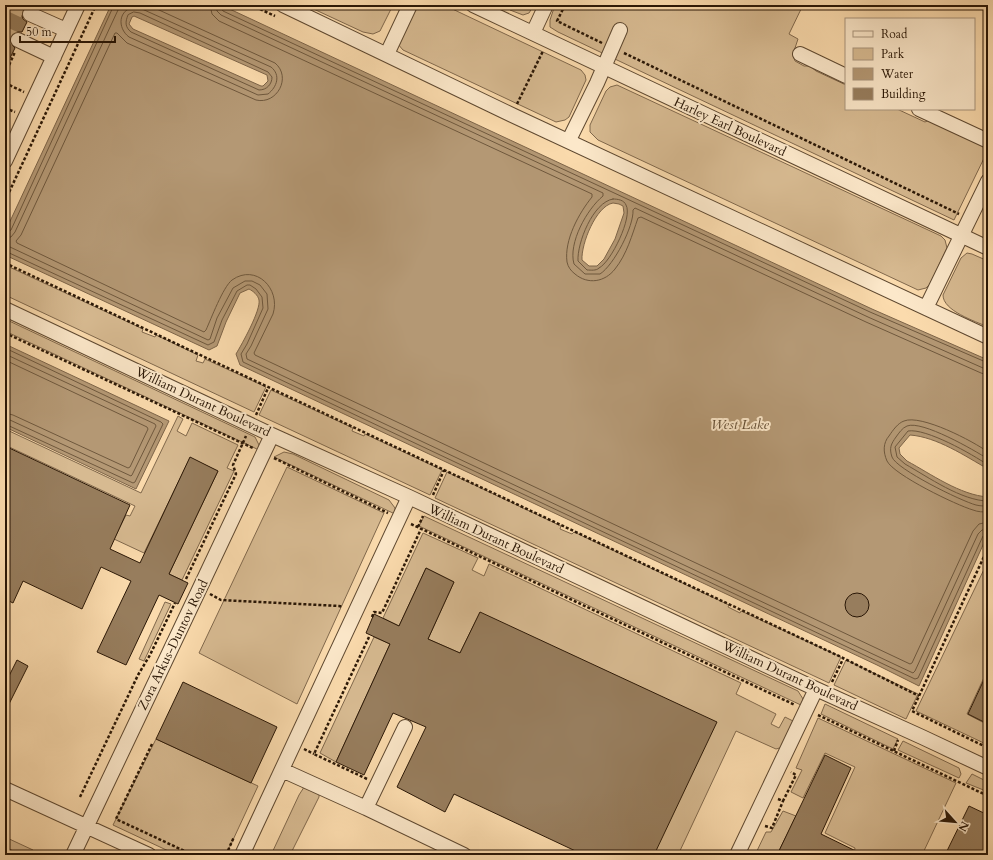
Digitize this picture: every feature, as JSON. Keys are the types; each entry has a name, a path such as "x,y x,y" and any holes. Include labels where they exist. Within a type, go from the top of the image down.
{"lane":[{"path":"5,161 78,5"},
{"path":"283,5 512,115 569,140 988,337"},
{"path":"387,54 410,5"},
{"name":"Harley Earl Boulevard","path":"473,5 492,9 533,33 603,67 988,248"},
{"path":"533,33 546,5"},
{"path":"30,14 66,30"},
{"path":"569,140 620,30"},
{"path":"18,40 54,57"},
{"path":"800,54 845,76"},
{"path":"921,110 988,141"},
{"path":"926,308 988,181"},
{"name":"William Durant Boulevard","path":"5,309 272,435 409,497 816,689 988,768"},
{"name":"Zora Arkus-Duntov Road","path":"73,855 272,435"},
{"path":"242,855 409,497"},
{"path":"737,855 816,689"},
{"path":"366,808 405,727"},
{"path":"282,770 464,855"},
{"path":"5,789 149,855"}],"path":[{"path":"5,201 96,5"},
{"path":"565,5 557,21 960,214"},
{"path":"517,104 543,51"},
{"path":"5,83 24,92 27,85"},
{"path":"5,114 8,109"},
{"path":"5,263 840,657 919,696"},
{"path":"5,333 263,453 988,796"},
{"path":"186,579 236,474 233,466 268,388"},
{"path":"432,496 444,470"},
{"path":"418,527 423,516"},
{"path":"372,617 374,612 382,613 421,529"},
{"path":"988,548 912,711 988,748"},
{"path":"210,593 221,600 343,607"},
{"path":"80,798 138,675 150,655 175,603"},
{"path":"314,754 369,637"},
{"path":"152,744 116,819 193,855"},
{"path":"303,748 373,781"},
{"path":"763,831 766,826 772,828 783,801"}],"green space":[{"path":"305,5 393,5 380,31 373,34 363,32"},
{"path":"412,5 444,5 581,70 585,75 586,80 569,117 565,120 556,122 403,50 397,43"},
{"path":"507,5 534,5 529,13 523,15 510,10"},
{"path":"555,5 803,5 789,34 798,39 793,54 795,61 804,66 810,66 816,71 845,85 845,110 899,110 925,122 938,116 988,142 988,150 954,220 558,32 550,27 550,20"},
{"path":"617,85 941,236 945,240 947,248 930,284 926,288 918,290 598,140 590,132 590,125 606,91 610,87"},
{"path":"967,253 988,261 988,327 954,311 944,301 943,295 961,258"},
{"path":"5,265 143,329 142,332 155,337 156,335 198,355 196,361 203,363 205,359 266,387 254,412 5,295"},
{"path":"5,319 255,437 259,445 259,450 5,331"},
{"path":"271,390 353,428 352,431 364,436 365,434 442,470 430,495 259,415"},
{"path":"178,416 183,419 177,431 186,436 192,423 238,445 227,468 234,471 182,580 169,574 218,471 190,458 144,553 114,539 126,515 130,516 135,506 5,445 5,429 141,493"},
{"path":"284,452 293,454 389,500 395,508 395,514 274,457"},
{"path":"287,467 384,513 297,704 199,653"},
{"path":"447,472 561,526 560,529 572,534 574,532 729,605 728,607 740,613 741,611 841,657 829,683 435,498"},
{"path":"424,516 798,691 803,699 803,706 419,526"},
{"path":"423,533 478,558 472,570 484,576 489,564 741,683 736,694 776,714 771,724 779,728 785,717 795,722 783,747 776,749 736,731 678,855 654,855 480,612 460,653 428,639 454,582 426,568 399,626 383,618"},
{"path":"988,561 988,669 967,714 988,725 988,745 916,711"},
{"path":"165,602 171,604 144,661 139,659"},
{"path":"374,637 390,644 336,762 320,753"},
{"path":"846,660 918,694 906,719 834,685"},
{"path":"825,704 898,739 893,749 821,714"},
{"path":"818,718 956,783 922,855 854,855 855,848 825,833 855,767 825,753 803,798 791,792 802,770 796,768"},
{"path":"156,739 258,786 226,855 177,855 113,825"},
{"path":"903,741 959,768 961,774 959,778 898,750"},
{"path":"972,774 986,781 986,791 966,783"},
{"path":"306,784 319,791 319,797 290,855 271,855 299,795"},
{"path":"783,811 796,816 777,855 755,855 766,832 771,832"},
{"path":"5,837 33,850 32,852 41,855 22,855 5,847"}],"water":[{"name":"West Lake","path":"111,5 221,5 872,309 988,360 988,469 960,453 930,439 910,435 899,448 900,454 907,461 936,478 956,488 988,497 988,534 919,686 240,365 236,354 250,327 259,305 258,296 249,289 240,293 226,322 217,346 209,350 5,255 5,232","holes":["134,16 267,75 268,81 261,86 133,29 129,24","613,203 623,206 624,213 615,239 604,259 597,266 589,266 582,260 582,253 587,236 595,218 601,211"]},
{"path":"5,344 169,421 136,489 5,427"}],"building":[{"path":"5,5 35,5 25,7 22,10 23,19 27,22 22,32 14,33 10,37 11,44 15,48 5,68"},
{"path":"5,446 130,505 110,549 140,563 190,457 218,471 169,574 188,583 178,604 159,595 126,665 97,652 131,581 101,567 82,609 23,581 13,603 5,599"},
{"path":"426,568 454,582 428,639 460,653 480,612 717,722 654,855 584,855 454,794 445,812 397,787 426,727 393,713 364,775 336,762 390,644 366,633 374,614 399,626"},
{"path":"852,593 862,593 869,600 869,610 862,617 852,617 845,610 845,600"},
{"path":"17,660 28,666 5,712 5,684"},
{"path":"988,671 988,724 968,714"},
{"path":"183,682 277,727 251,783 156,739"},
{"path":"825,755 851,768 821,834 864,855 777,855"},
{"path":"969,806 988,815 988,855 945,855"}],"tunnel":[{"path":"11,5 30,14"},
{"path":"5,34 18,40"}],"railway":[{"path":"5,851 15,855"}]}
